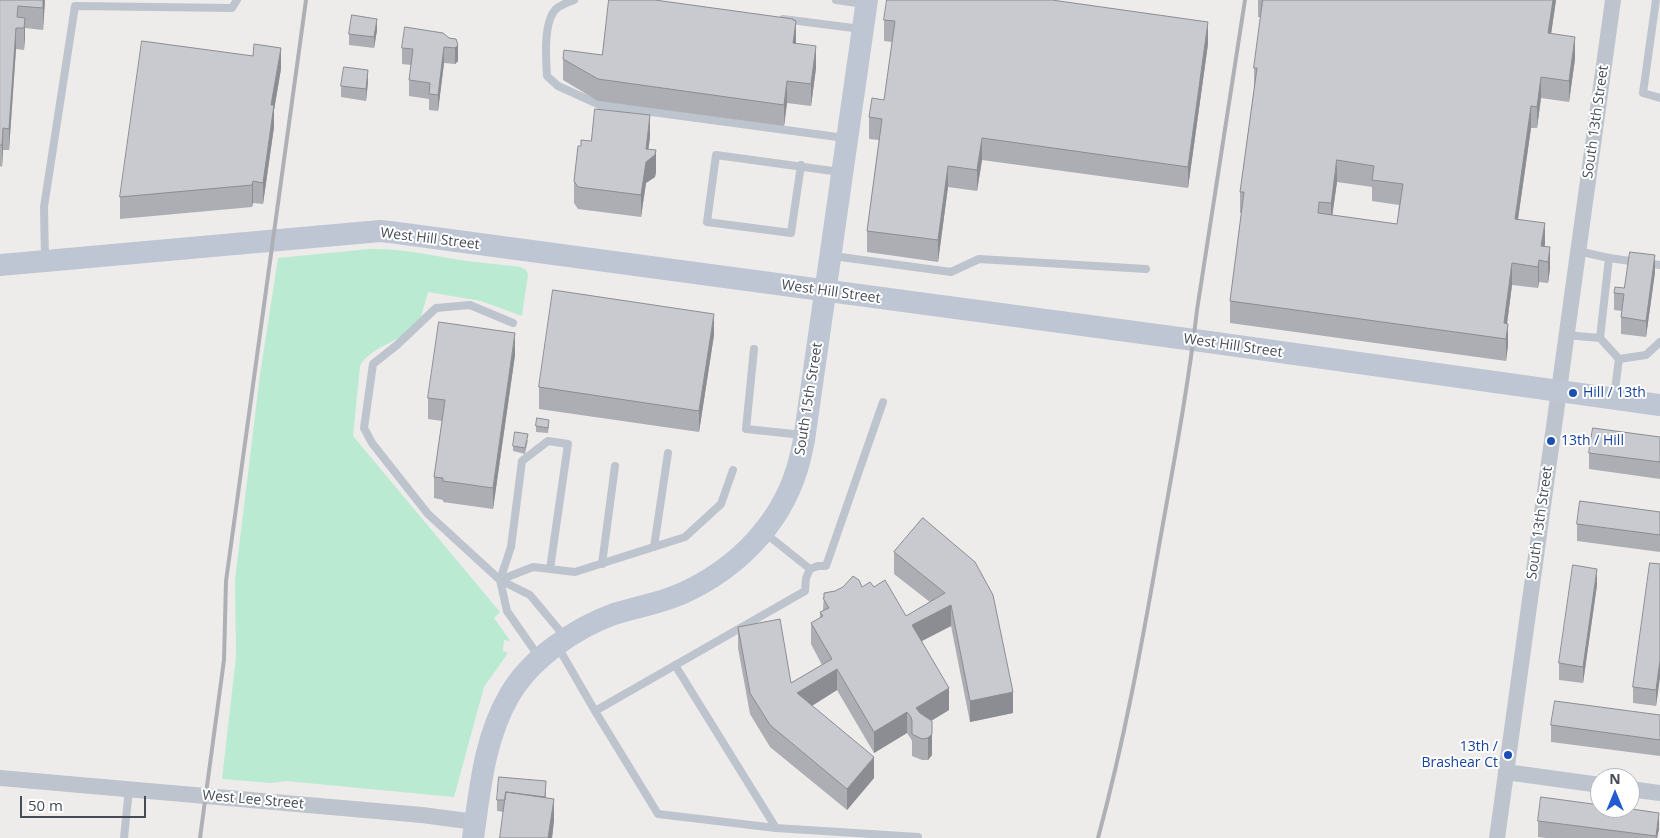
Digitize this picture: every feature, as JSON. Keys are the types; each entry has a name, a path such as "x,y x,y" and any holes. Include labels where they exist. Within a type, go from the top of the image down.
{"street":[{"name":"South 13th Street","path":"1497,838 1613,0"},
{"name":"South 15th Street","path":"474,830 487,749 498,718 510,695 522,678 555,648 592,623 614,614 665,600 702,583 739,557 763,532 781,506 797,470 805,436 866,2"},
{"name":"West Hill Street","path":"0,266 380,232 1218,343 1660,405"},
{"path":"1506,772 1590,784"},
{"name":"West Lee Street","path":"0,778 422,815 474,830"},
{"path":"1640,790 1660,793"}],"lane":[{"path":"45,262 44,207 75,6 232,8 237,0"},
{"path":"574,0 555,10 549,23 546,42 547,76 558,86 600,105 847,138"},
{"path":"836,0 866,2"},
{"path":"1656,0 1643,93 1660,98"},
{"path":"775,18 862,29"},
{"path":"801,165 791,233 707,222 716,154 801,165 842,172"},
{"path":"1578,251 1609,258 1660,265"},
{"path":"831,256 951,272 979,259 1146,269"},
{"path":"1600,338 1609,258"},
{"path":"513,323 470,305 436,308 397,345 373,364 364,428 372,443 428,514 500,580 530,595 555,648 658,814 776,828 918,837"},
{"path":"1566,335 1600,338 1619,360 1614,399"},
{"path":"1619,360 1646,355 1660,342"},
{"path":"754,348 746,428 805,436"},
{"path":"595,711 805,591 806,578 810,569 826,566 883,402"},
{"path":"550,569 568,444 548,442 522,460 511,547 500,580 507,611 555,648"},
{"path":"654,547 668,453"},
{"path":"602,564 615,466"},
{"path":"500,580 533,567 575,572 685,538 721,504 733,470"},
{"path":"763,532 810,569"},
{"path":"675,665 776,828"},
{"path":"124,838 128,789"}],"green space":[{"path":"369,249 406,251 521,267 528,274 522,316 481,301 428,292 421,322 405,334 373,352 360,366 353,436 500,612 494,618 510,641 504,640 503,651 508,653 484,687 454,797 286,781 271,783 222,779 236,657 235,580 260,375 278,258"}],"building":[{"path":"0,0 43,0 43,8 18,6 17,17 25,18 24,28 16,28 9,129 3,128 2,145 0,145"},
{"path":"609,0 655,0 793,19 796,21 793,43 816,46 811,84 787,81 784,105 598,79 563,59 564,50 602,55"},
{"path":"887,0 1052,0 1208,22 1188,167 982,138 977,170 948,166 938,240 867,231 882,119 869,117 872,98 884,100 895,21 884,20"},
{"path":"1263,0 1553,0 1548,33 1575,37 1569,81 1541,77 1537,107 1531,106 1515,219 1545,223 1541,246 1550,247 1548,262 1539,260 1538,267 1512,263 1504,323 1508,324 1506,339 1230,301 1244,192 1240,192 1257,68 1254,68","holes":["1337,160 1374,166 1372,180 1403,184 1397,224 1318,213 1319,202 1331,203"]},
{"path":"352,15 377,19 374,37 349,34"},
{"path":"405,27 443,33 449,38 456,39 458,45 455,48 444,47 438,95 429,94 430,83 409,80 413,49 402,48"},
{"path":"142,41 253,56 254,44 281,48 271,105 274,105 263,183 253,181 252,185 120,197"},
{"path":"344,67 368,70 366,89 341,86"},
{"path":"595,109 650,115 646,149 656,150 655,155 646,162 641,195 578,187 574,181 578,146 581,146 581,140 591,141"},
{"path":"1630,252 1655,255 1646,321 1621,317 1624,294 1614,293 1615,287 1624,288"},
{"path":"553,290 714,314 699,411 539,387"},
{"path":"439,322 515,333 493,488 443,481 443,478 434,477 445,400 428,398"},
{"path":"537,418 549,420 548,428 536,426"},
{"path":"1593,428 1660,437 1660,462 1589,453"},
{"path":"515,432 528,434 525,448 513,446"},
{"path":"1580,501 1660,512 1660,535 1577,524"},
{"path":"923,518 975,562 993,595 1013,692 970,701 951,605 912,625 949,688 916,708 932,721 932,734 928,738 922,739 912,734 912,721 907,712 874,732 837,669 797,693 874,757 847,789 770,725 750,693 738,627 780,619 791,683 832,659 811,623 823,616 820,612 829,608 823,598 824,593 843,587 853,576 859,580 862,587 870,582 874,587 885,580 906,616 945,593 894,552"},
{"path":"1650,563 1660,564 1660,660 1656,690 1633,687"},
{"path":"1573,565 1597,569 1583,667 1559,663"},
{"path":"1555,701 1660,715 1660,740 1551,725"},
{"path":"499,777 546,781 545,797 506,792 505,800 497,800"},
{"path":"506,792 554,799 548,838 500,838"},
{"path":"1541,797 1590,804 1590,818 1640,818 1640,810 1659,813 1656,836 1538,821"}],"railway":[{"path":"200,838 224,660 226,581 306,0"},
{"path":"1098,838 1132,693 1175,457 1245,0"}],"place":[{"name":"Hill / 13th","path":"1573,393"},
{"name":"13th / Hill","path":"1551,441"},
{"name":"13th / Brashear Ct","path":"1508,755"}]}
